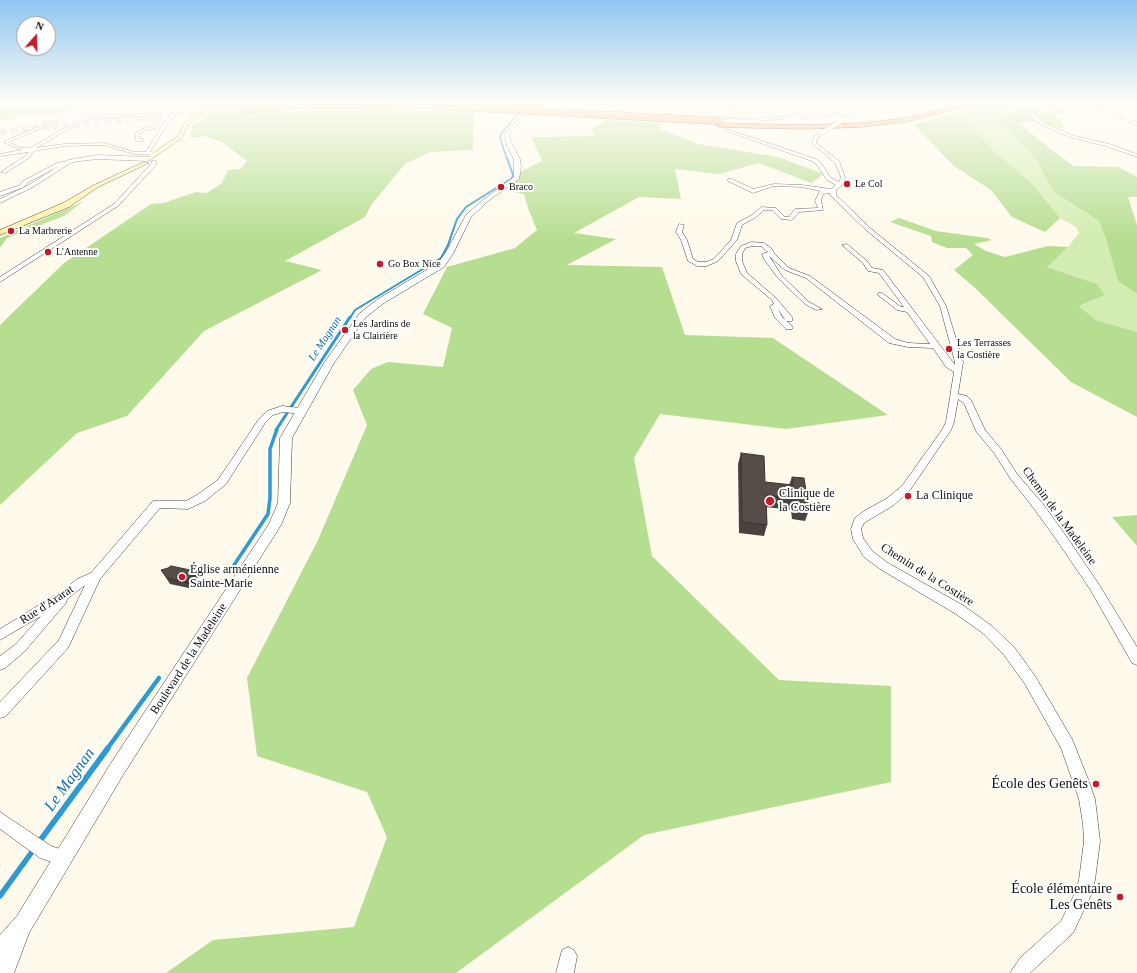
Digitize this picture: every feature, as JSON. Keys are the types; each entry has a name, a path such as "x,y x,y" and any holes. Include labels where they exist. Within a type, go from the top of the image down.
{"main road":[{"path":"0,233 66,206 96,186 132,169 163,148"}],"street":[{"path":"19,148 31,149"},
{"path":"0,155 36,148"},
{"path":"115,148 147,159"},
{"path":"0,280 116,205 133,185 152,148"},
{"name":"Boulevard de la Madeleine","path":"3,973 24,923 63,858 117,769 274,525 284,503 286,438 298,410 363,315 381,301 441,265 450,252 468,216 486,200 517,178 517,159 511,148"},
{"name":"Chemin de la Costière","path":"781,148 814,160 819,164 829,179 834,197 926,276 943,306 956,351 958,371 948,426 935,448 902,492 890,502 868,514 859,521 857,524 856,534 862,547 884,566 960,610 998,639 1009,651 1030,680 1055,721 1074,760 1087,799 1091,824 1091,856 1083,895 1067,927 1026,964 1019,973"},
{"path":"681,225 679,232 684,240 690,260 698,264 712,263 734,240 739,224 743,220 754,216 765,207 774,209 782,217 788,219 791,218 797,210 821,209 818,203 818,198 822,192 832,189 842,181 843,177 837,162 819,148"},
{"path":"1118,148 1137,156"},
{"path":"3,172 27,157 32,151 31,149"},
{"path":"0,194 22,186 25,182 59,164 97,157 147,159"},
{"path":"0,201 25,190 65,163 72,161"},
{"path":"730,180 752,191 774,185 832,189"},
{"path":"789,319 774,299 744,274 739,261 739,254 743,247 751,244 762,244 770,250 771,254 788,269 808,277 892,341 908,345 935,346"},
{"path":"845,245 865,262 870,270 882,271 908,310 935,346 951,367 958,371"},
{"path":"771,254 765,254 766,258 780,277 807,303 818,309"},
{"path":"880,294 899,309 908,310"},
{"path":"774,299 772,302 774,310 779,318 789,328"},
{"name":"Chemin de la Madeleine","path":"954,395 964,398 968,402 982,431 998,451 1013,476 1039,507 1060,536 1094,586 1137,659"},
{"path":"3,706 64,644 95,576 157,504 188,505 201,498 222,482 262,421 270,413 282,409 298,410"},
{"name":"Rue d'Ararat","path":"0,635 69,592 81,582 95,576"},
{"path":"0,664 20,648 69,592"},
{"path":"0,820 46,852 63,858"},
{"name":"Boulevard de la Madeleine","path":"0,952 24,923"}],"green space":[{"path":"230,148 473,148 473,150 430,152 405,164 371,205 365,217 285,261 322,270 204,331 127,416 77,433 0,505 0,325 64,263 151,204 164,203 196,192 207,193 222,183 228,170 241,169 247,161"},
{"path":"536,148 726,148 778,157 824,174 811,183 759,163 719,174 675,169 681,199 639,197 574,233 616,239 567,265 662,267 685,335 773,338 888,415 786,429 660,414 634,458 652,556 779,680 891,686 891,782 644,835 456,973 166,973 213,940 354,927 387,837 367,792 257,756 247,678 318,540 367,425 353,390 371,369 388,362 443,367 452,328 423,314 447,267 515,248 537,230 524,194 508,191 522,171 542,161"},
{"path":"937,148 992,148 1034,186 1060,218 1045,232 1012,217 991,190 954,166"},
{"path":"992,148 1027,148 1034,156 1053,191 1099,221 1118,281 1137,294 1137,332 1096,320 1079,306 1105,295 1097,284 1047,267 1068,247 1079,233 1076,227 1060,218 1034,186"},
{"path":"1026,148 1050,148 1073,166 1118,167 1137,177 1137,197 1128,197 1137,225 1137,294 1118,281 1099,221 1053,191 1034,156"},
{"path":"84,201 64,216 7,238 0,248 0,238"},
{"path":"899,218 936,231 987,238 992,240 974,244 986,251 1005,257 1048,246 1068,247 1047,267 1097,284 1105,295 1079,306 1096,320 1137,332 1137,417 1071,382 975,288 954,270 973,255 966,248 947,248 932,242 931,236 890,222"},
{"path":"1137,515 1137,546 1112,517"}],"building":[{"name":"Clinique de la Costière","path":"741,453 764,456 765,482 793,485 792,477 804,478 809,510 795,508 795,499 766,495 767,525 742,522"},
{"path":"171,566 195,571 186,582 167,578 161,570"}],"waterway":[{"name":"Le Magnan","path":"503,148 507,159"},
{"name":"Le Magnan","path":"350,318 355,310 441,258 448,245 457,219 466,207 512,178 513,175 507,158"},
{"name":"Le Magnan","path":"276,430 350,317"},
{"name":"Le Magnan","path":"234,565 268,514 270,498 270,449 277,429"},
{"name":"Le Magnan","path":"107,749 159,678"},
{"name":"Le Magnan","path":"39,842 108,748"},
{"name":"Le Magnan","path":"0,896 34,849"}],"place":[{"name":"Le Col","path":"847,184"},
{"name":"Braco","path":"501,187"},
{"name":"La Marbrerie","path":"11,231"},
{"name":"L'Antenne","path":"48,252"},
{"name":"Go Box Nice","path":"380,264"},
{"name":"Les Jardins de la Clairière","path":"345,330"},
{"name":"Les Terrasses la Costière","path":"949,349"},
{"name":"La Clinique","path":"908,496"},
{"name":"Clinique de la Costière","path":"770,501"},
{"name":"Église arménienne Sainte-Marie","path":"182,577"},
{"name":"École des Genêts","path":"1096,784"},
{"name":"École élémentaire Les Genêts","path":"1120,897"}]}
